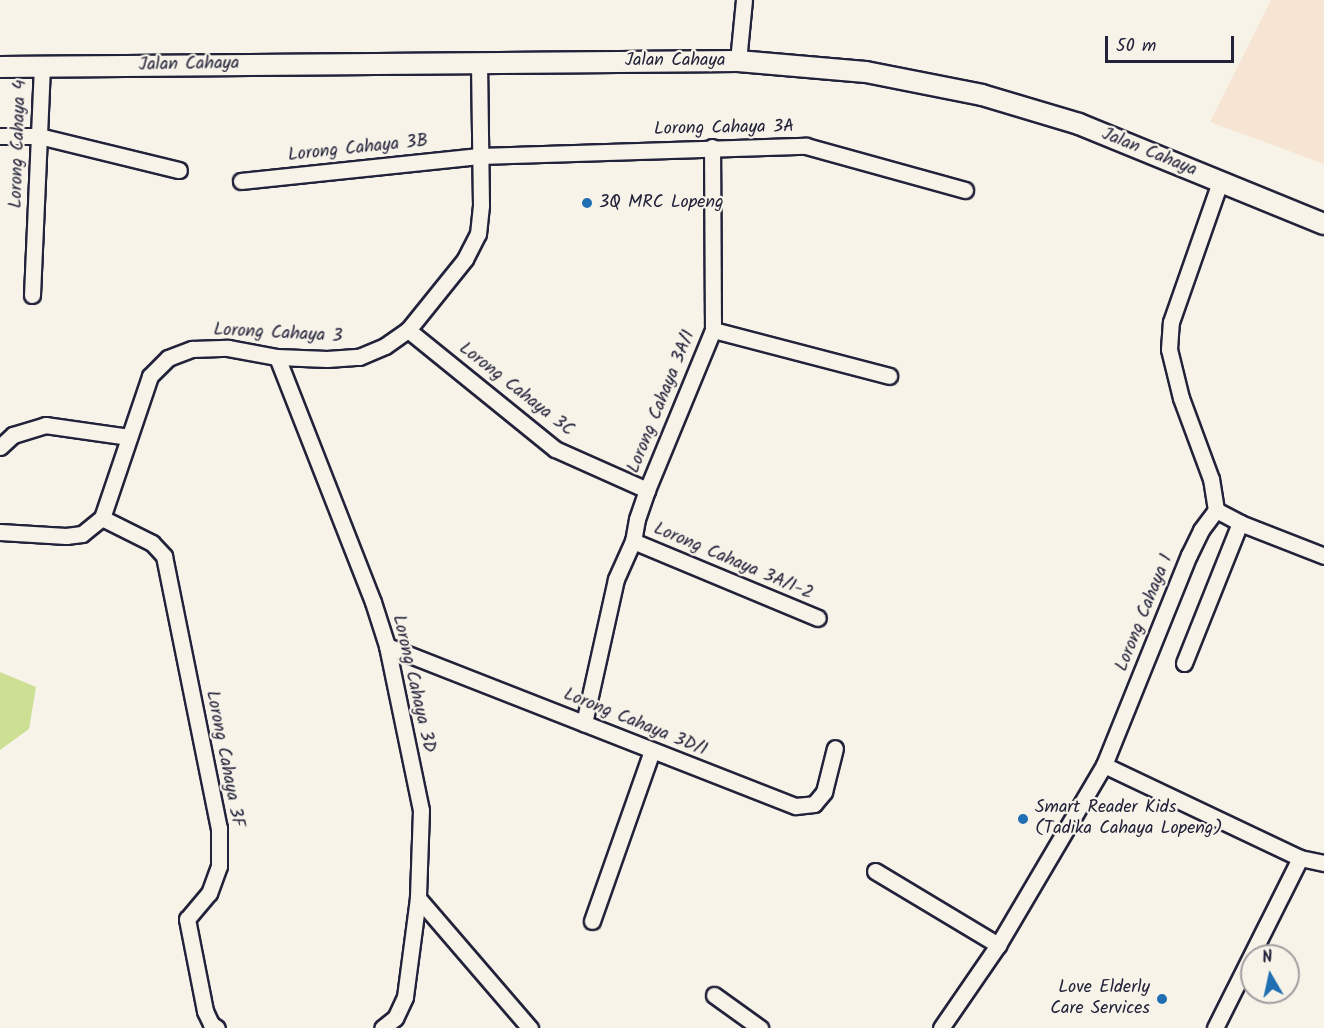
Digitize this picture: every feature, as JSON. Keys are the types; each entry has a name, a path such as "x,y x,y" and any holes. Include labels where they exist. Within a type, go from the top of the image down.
{"street":[{"path":"738,61 744,0"},
{"name":"Jalan Cahaya","path":"0,67 479,61 738,61 866,72 982,95 1079,124 1324,224"},
{"name":"Lorong Cahaya 3","path":"102,518 150,376 168,358 192,349 228,348 277,357 327,359 359,357 385,346 408,330 465,259 478,234 481,206 479,61"},
{"name":"Lorong Cahaya 4","path":"32,295 42,66"},
{"path":"0,136 39,136 179,170"},
{"name":"Lorong Cahaya 3A","path":"479,156 712,147 806,146 965,190"},
{"name":"Lorong Cahaya 3A/1","path":"647,490 713,330 712,147"},
{"name":"Lorong Cahaya 3B","path":"241,181 479,156"},
{"path":"1220,182 1171,322 1169,349 1181,398 1211,480 1216,510 1240,523 1324,556"},
{"name":"Lorong Cahaya 3C","path":"408,330 555,449 647,490"},
{"path":"713,330 889,376"},
{"name":"Lorong Cahaya 3D","path":"277,357 373,602 387,646 421,810 418,898 405,997 395,1018 382,1028"},
{"path":"0,447 13,435 45,425 129,437"},
{"path":"584,723 616,579 633,541 637,519 647,490"},
{"name":"Lorong Cahaya 1","path":"941,1028 998,945 1104,765 1189,555 1201,530 1216,510"},
{"path":"0,532 66,536 82,534 102,518"},
{"name":"Lorong Cahaya 3F","path":"102,518 152,543 164,556 219,828 219,866 209,893 187,919 206,1011 212,1024 217,1028"},
{"path":"1184,663 1240,523"},
{"name":"Lorong Cahaya 3A/1-2","path":"633,541 818,618"},
{"name":"Lorong Cahaya 3D/1","path":"387,646 796,806 814,804 824,792 835,748"},
{"path":"592,921 652,751"},
{"path":"1104,765 1300,858 1324,863"},
{"path":"1215,1028 1300,858"},
{"path":"875,871 998,945"},
{"path":"418,898 530,1028"},
{"path":"714,995 760,1028"}],"shaded area":[{"path":"1271,0 1324,0 1324,164 1210,122"}],"green space":[{"path":"0,672 36,687 29,729 0,750"}],"place":[{"name":"3Q MRC Lopeng","path":"587,203"},
{"name":"Smart Reader Kids (Tadika Cahaya Lopeng)","path":"1023,819"},
{"name":"Love Elderly Care Services","path":"1162,999"}]}
